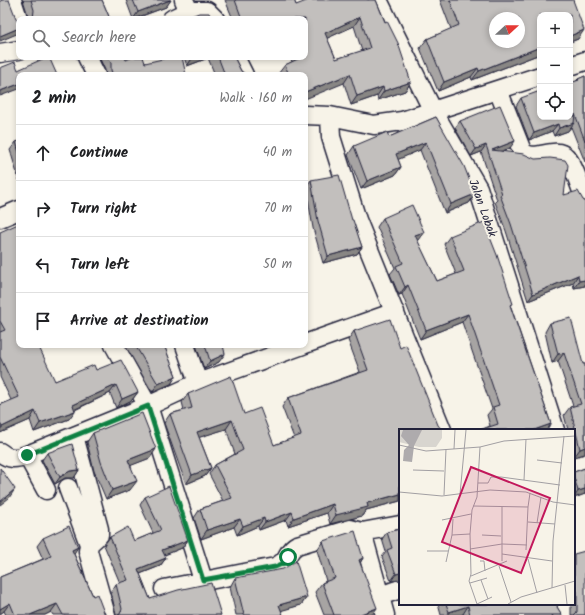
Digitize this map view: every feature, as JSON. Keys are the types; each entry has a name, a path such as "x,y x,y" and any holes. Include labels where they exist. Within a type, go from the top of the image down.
{"street":[{"path":"12,0 17,16"},
{"name":"Jalan Lobak","path":"378,0 433,111 478,188 555,429"},
{"path":"175,16 187,5 207,11 212,16"},
{"path":"0,53 16,50"},
{"path":"88,60 94,72"},
{"path":"236,60 242,72"},
{"path":"573,65 585,61"},
{"path":"308,115 330,116 374,125 402,121 537,77"},
{"path":"498,90 522,151 525,154 532,156 557,153 565,156 569,161 585,200"},
{"path":"330,116 330,137 357,220 442,429"},
{"path":"0,218 16,211"},
{"path":"308,344 394,312"},
{"path":"116,348 148,406 203,580"},
{"path":"186,348 198,383"},
{"path":"0,452 6,458 17,459 148,406 198,383 296,348"},
{"path":"74,436 99,529 98,535 89,544"},
{"path":"27,455 46,490"},
{"path":"68,488 89,544 88,551 106,615"},
{"path":"164,589 203,580 275,567 284,563 292,548 298,544 350,529 362,532 399,525"},
{"path":"362,532 385,615"},
{"path":"380,596 399,589"}],"building":[{"path":"9,0 16,18 16,29 0,36 0,1"},
{"path":"31,0 102,0 109,16 33,16 34,10"},
{"path":"133,0 170,0 138,12"},
{"path":"235,0 294,0 296,5 309,0 376,0 385,22 387,21 398,43 411,82 384,91 383,87 357,96 350,74 308,91 308,72 288,72 285,65 296,60 308,60 308,16 241,16","holes":["360,17 370,48 336,59 325,33"]},
{"path":"450,0 573,0 584,30 573,35 573,12 537,12 537,48 479,71 478,68 444,82 427,39 459,25"},
{"path":"199,13 209,13 210,16 191,16"},
{"path":"40,60 50,60 56,72 16,72 16,85 0,91 0,68 15,62 18,70"},
{"path":"110,60 144,60 145,63 158,60 183,60 185,72 112,72"},
{"path":"219,60 236,60 242,72 224,72"},
{"path":"585,76 585,141 575,114 574,123 559,128 558,124 534,133 521,98 537,92 537,120 573,120 573,82 579,80 578,79"},
{"path":"500,105 515,141 492,150 524,154 535,159 550,158 565,160 568,165 564,195 578,191 585,201 585,280 579,281 578,275 533,294 511,224 500,195 502,194 486,145 476,149 460,121"},
{"path":"436,117 464,166 475,194 451,204 426,142 396,154 401,167 367,181 354,146 387,132 389,137"},
{"path":"339,175 352,220 362,247 328,256 318,221 311,180"},
{"path":"412,205 424,232 415,235 437,281 464,271 450,236 484,222 497,255 513,304 510,305 551,424 537,429 483,429 498,424 493,407 499,405 468,314 426,330 408,285 405,287 396,266 403,263 383,218"},
{"path":"16,225 16,348 39,348 55,381 94,365 96,370 121,360 138,392 122,399 116,385 73,405 75,411 40,423 35,411 2,427 0,423 0,405 19,397 0,357 0,332 5,330 0,321 0,232"},
{"path":"571,318 583,364 585,364 585,447 580,449 570,407 581,404 564,353 558,354 550,323"},
{"path":"390,319 400,348 406,345 438,425 441,429 399,429 399,494 367,503 368,507 336,515 333,504 294,518 292,512 265,522 264,518 243,526 240,519 207,530 200,509 232,498 215,465 243,450 232,420 197,432 211,468 192,475 170,414 192,408 188,394 231,376 244,414 260,408 274,445 301,435 288,398 368,370 354,331"},
{"path":"137,348 165,348 176,376 158,384"},
{"path":"206,348 224,348 225,354 210,361"},
{"path":"142,413 156,449 128,460 137,481 112,490 101,462 93,433"},
{"path":"72,444 79,470 70,471 60,477 47,453"},
{"path":"0,468 15,489 0,502"},
{"path":"585,468 585,489 578,491 575,480 575,472"},
{"path":"169,486 188,540 162,550 166,558 138,569 150,599 178,590 211,583 221,615 118,615 122,609 116,584 128,580 110,537 128,527 134,541 161,530 145,497"},
{"path":"69,526 78,547 72,550 93,596 97,594 105,615 63,615 57,604 30,615 15,615 10,603 0,609 0,577 51,556 43,538"},
{"path":"399,529 399,573 396,574 387,550 392,548 387,532"},
{"path":"355,531 363,558 359,560 377,608 358,615 334,615 322,583 335,578 323,541"},
{"path":"585,551 585,615 574,615 577,612 577,591 575,589 575,554"},
{"path":"296,561 307,597 279,605 283,615 244,615 235,578 283,569"},
{"path":"446,605 558,605 557,607 562,615 470,615 468,606 449,612"}],"route":[{"path":"27,455 148,406 203,580 275,567 284,563 288,557"}]}
